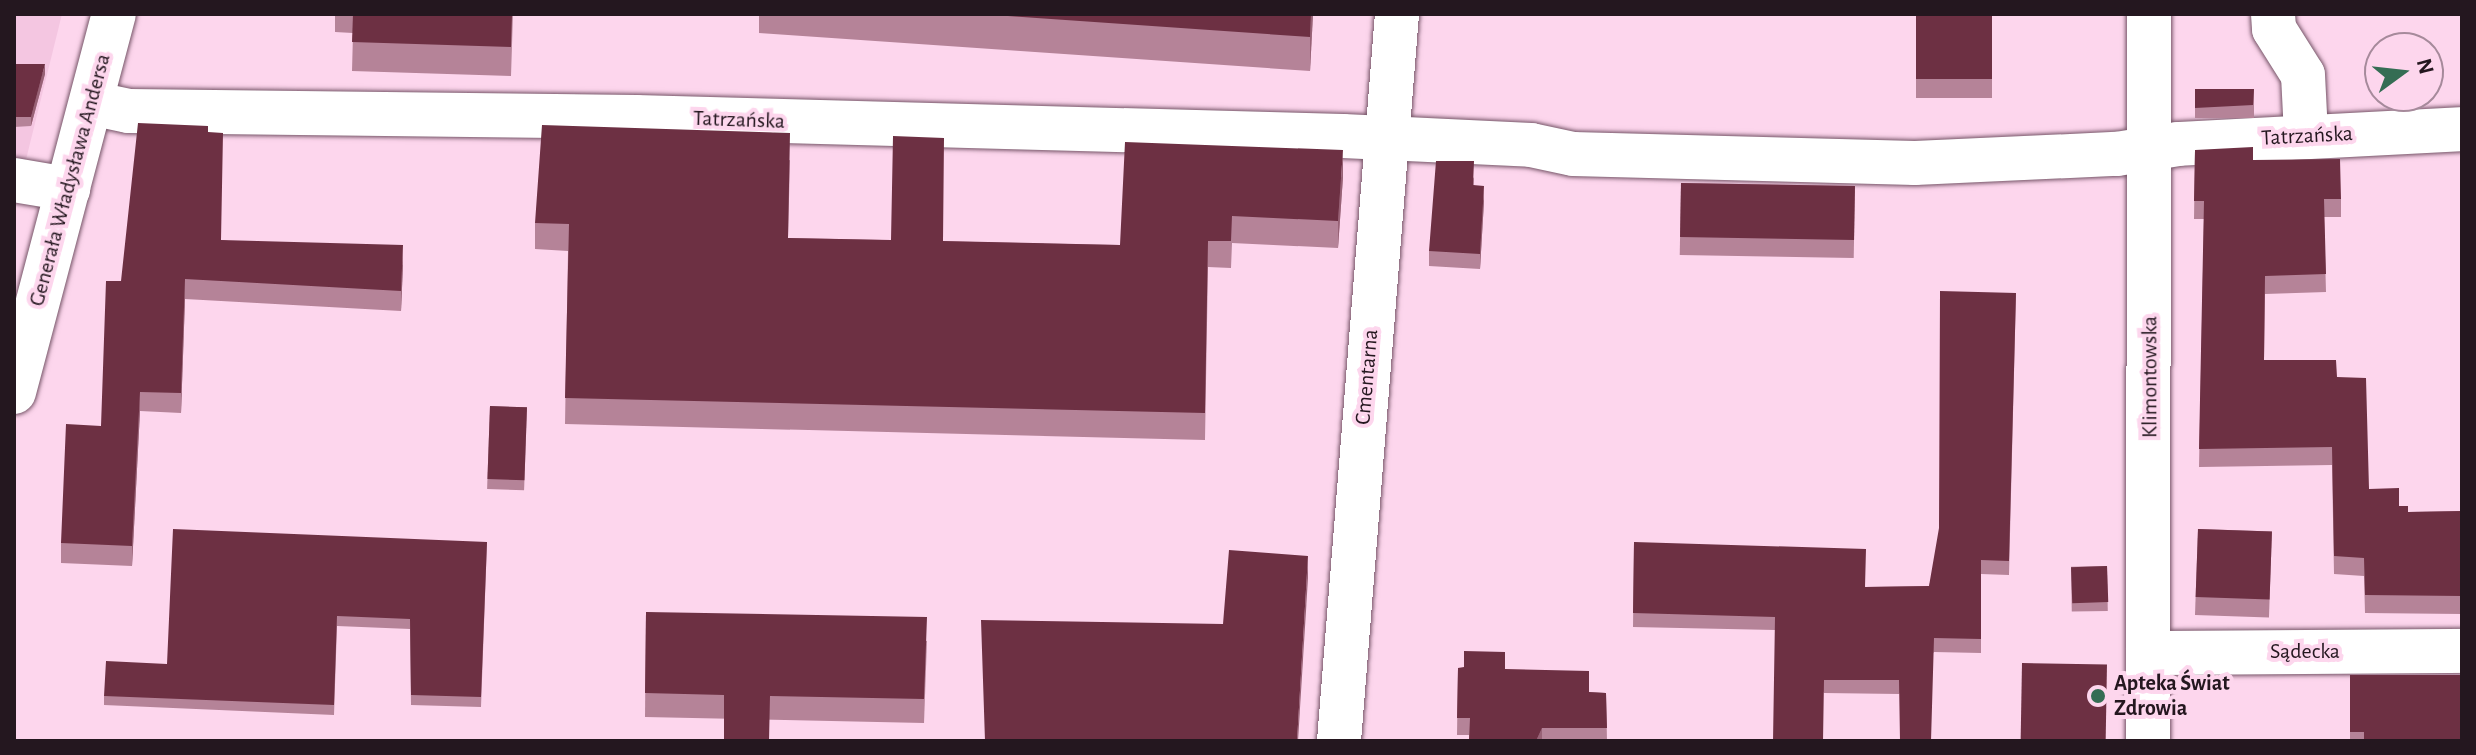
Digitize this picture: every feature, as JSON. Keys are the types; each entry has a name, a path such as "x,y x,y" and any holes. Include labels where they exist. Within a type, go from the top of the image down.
{"street":[{"name":"Generała Władysława Andersa","path":"15,386 27,292 68,189 114,14"},
{"name":"Cmentarna","path":"1339,741 1397,14"},
{"name":"Klimontowska","path":"2148,741 2152,147 2149,14"},
{"path":"2273,14 2274,29 2303,75 2306,135"},
{"name":"Tatrzańska","path":"91,103 129,111 636,117 1531,145 1573,154 1915,163 2117,154 2152,147 2306,135 2462,129"},
{"path":"14,180 68,189"},
{"name":"Sądecka","path":"2148,653 2462,651"}],"shaded area":[{"path":"14,14 62,14 14,208"}],"building":[{"path":"353,14 512,14 511,47 352,42"},
{"path":"979,14 1311,14 1310,37"},
{"path":"1916,14 1992,14 1992,79 1916,79"},
{"path":"14,64 45,64 31,117 14,117"},
{"path":"2195,89 2254,89 2253,105 2195,108"},
{"path":"138,123 208,126 208,132 223,133 221,240 403,245 401,291 185,279 181,393 140,392 132,546 61,543 66,424 101,426 106,281 121,281"},
{"path":"542,125 790,133 788,238 891,240 893,136 944,138 943,241 1120,245 1125,142 1343,150 1338,221 1232,216 1231,241 1208,241 1205,413 565,398 569,224 535,223"},
{"path":"2253,147 2253,160 2340,159 2341,199 2324,199 2326,274 2265,276 2264,360 2336,360 2337,377 2366,378 2369,489 2399,488 2399,506 2408,506 2408,512 2462,511 2462,596 2365,595 2364,558 2334,556 2332,447 2199,449 2204,201 2194,201 2195,150"},
{"path":"1436,161 1474,161 1473,185 1484,186 1480,254 1429,251"},
{"path":"1681,183 1855,186 1854,240 1680,237"},
{"path":"1940,291 2016,293 2009,561 1981,560 1981,639 1934,638 1931,741 1900,741 1899,680 1824,680 1823,741 1773,741 1775,617 1633,613 1634,542 1866,549 1865,587 1929,586 1939,528"},
{"path":"490,406 527,407 524,480 487,479"},
{"path":"173,529 487,542 481,697 411,695 410,619 337,616 334,705 104,696 106,661 167,664"},
{"path":"2198,529 2272,532 2270,600 2196,597"},
{"path":"1229,550 1308,556 1297,741 985,741 981,620 1223,624"},
{"path":"2107,566 2108,602 2072,603 2071,567"},
{"path":"646,612 927,617 924,699 770,696 769,741 724,741 724,695 645,693"},
{"path":"1464,651 1505,652 1505,669 1589,671 1589,692 1606,693 1607,728 1542,728 1536,741 1469,741 1470,718 1457,718 1458,668 1464,667"},
{"path":"2022,663 2107,664 2106,741 2021,741"},
{"path":"2350,675 2462,675 2462,741 2364,741 2364,732 2350,732"}],"place":[{"name":"Apteka Świat Zdrowia","path":"2098,696"}]}
